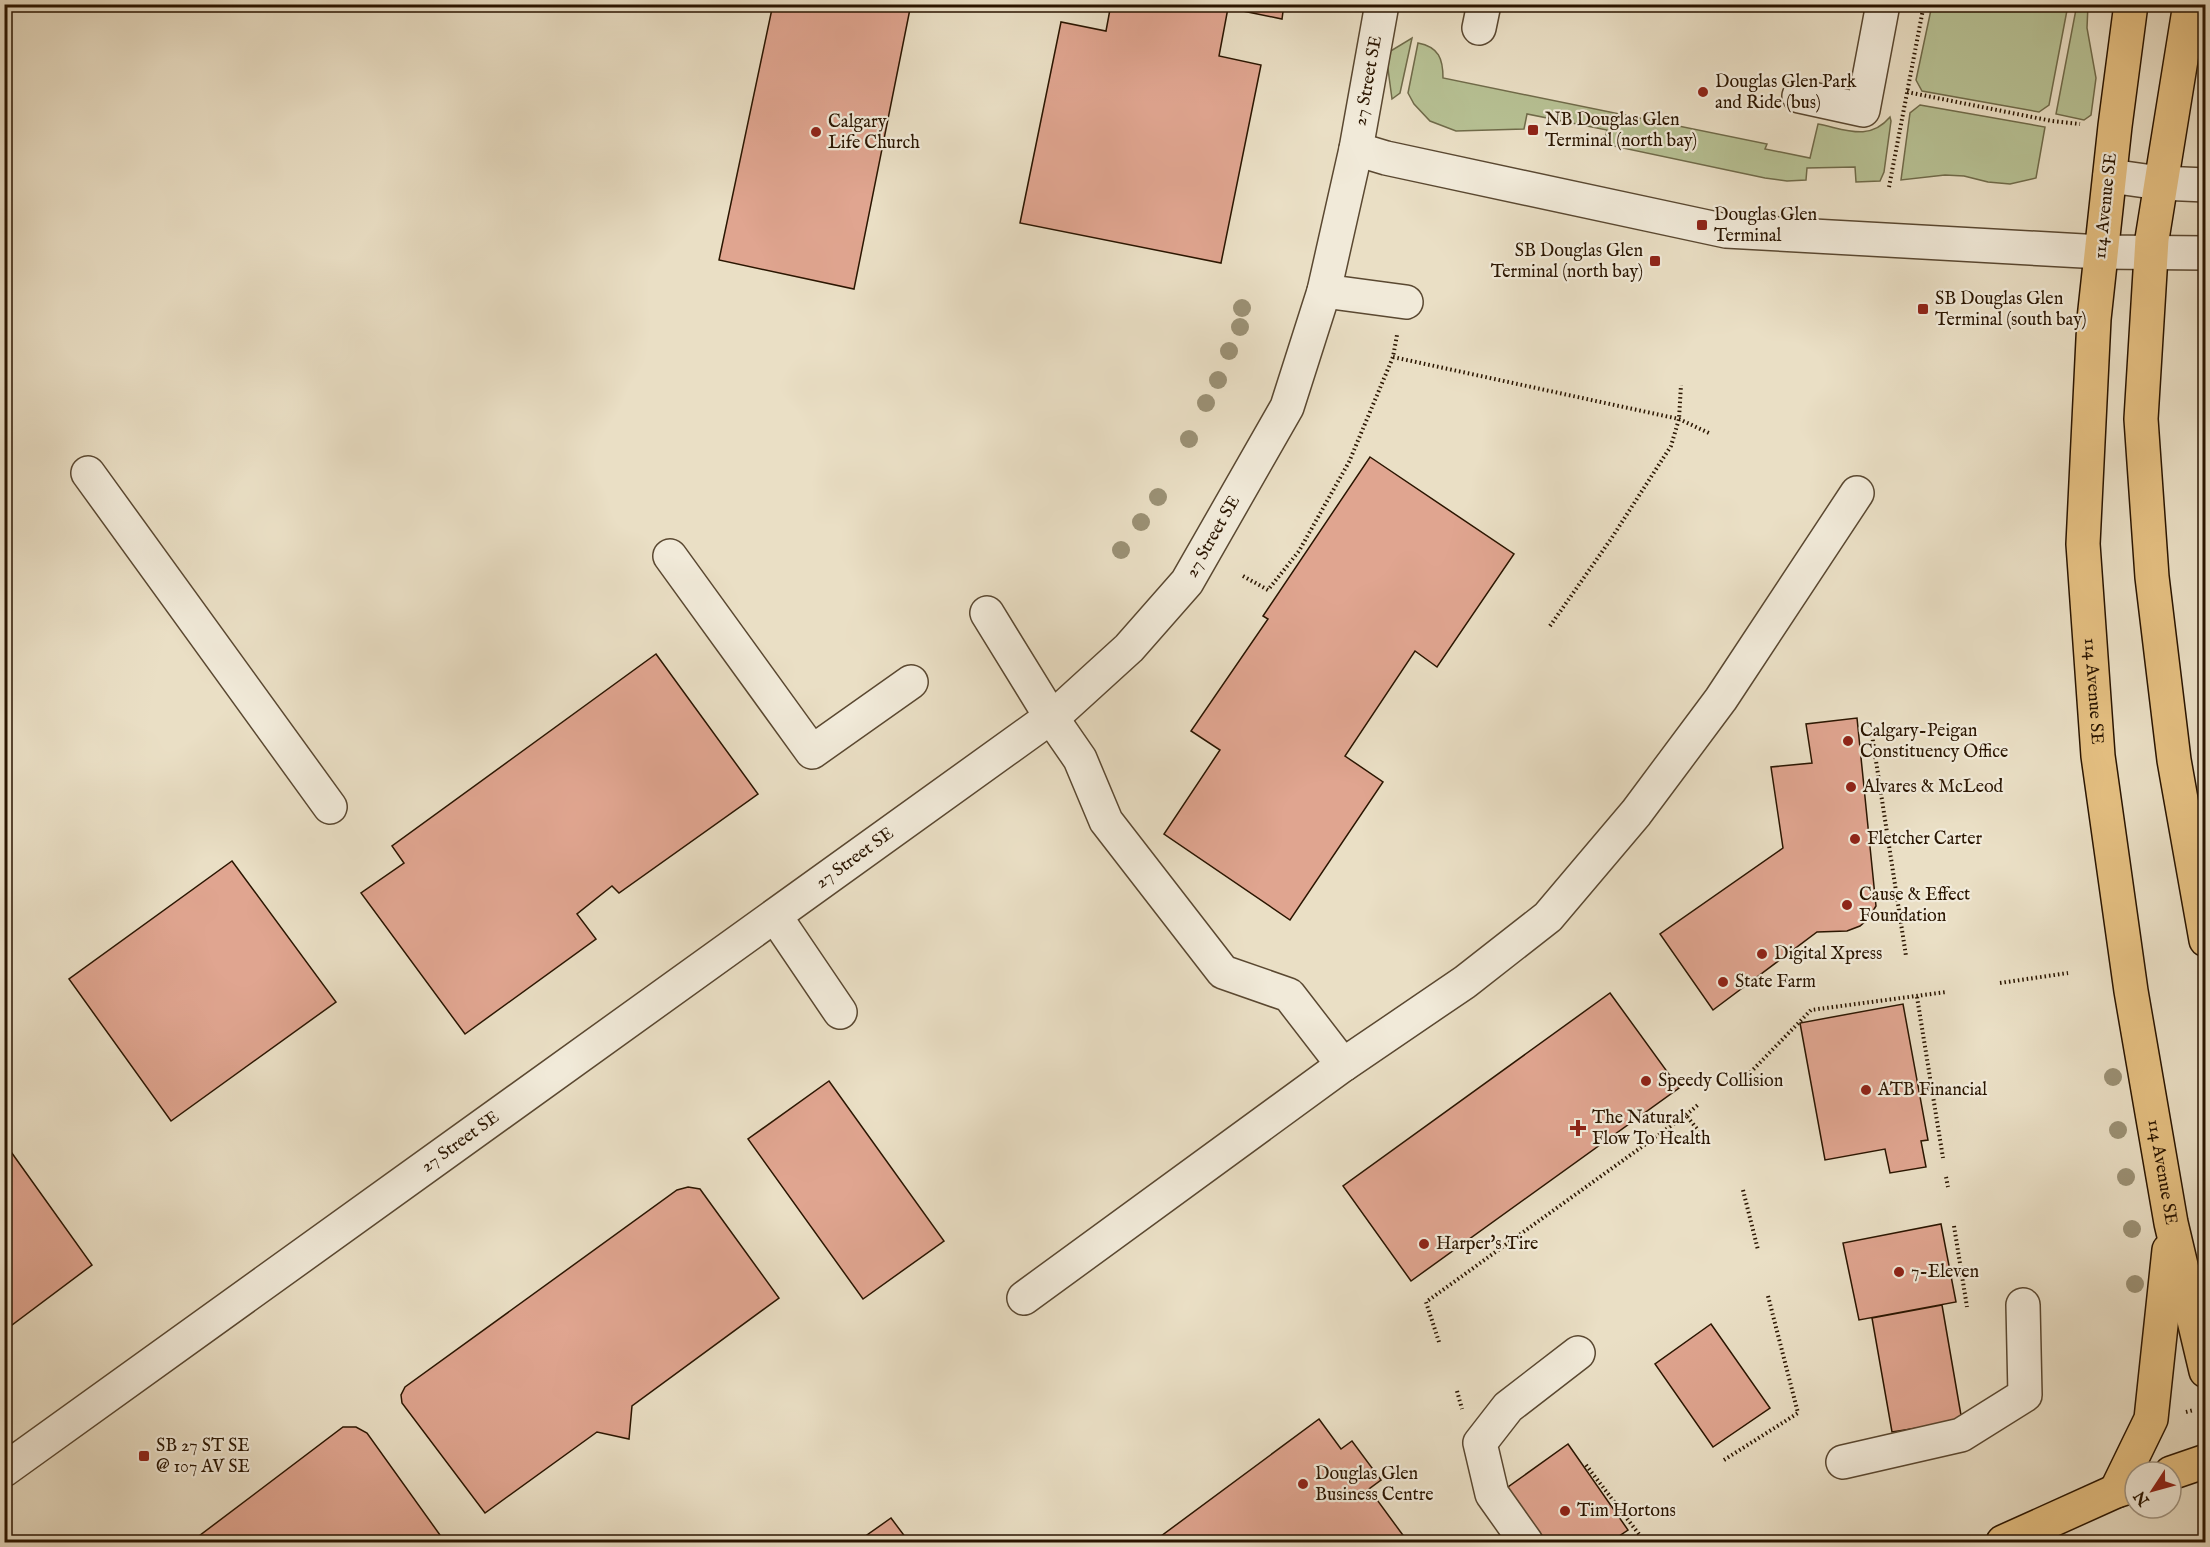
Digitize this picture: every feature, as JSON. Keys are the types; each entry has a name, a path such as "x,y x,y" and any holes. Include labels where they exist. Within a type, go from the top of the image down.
{"main road":[{"name":"114 Avenue SE","path":"2131,4 2094,319 2082,544 2096,733 2131,991 2171,1223 2205,1371"},
{"path":"2190,4 2160,183 2151,252 2140,419 2151,566 2174,760 2205,940"},
{"path":"2136,1460 2151,1419 2156,1390 2171,1223"},
{"path":"2183,1469 2205,1461"},
{"path":"2003,1542 2123,1489"}],"street":[{"name":"27 Street SE","path":"4,1470 1051,717 1128,648 1187,582 1287,407 1324,291 1356,149 1382,4"},
{"path":"1799,96 1863,110 1883,4"},
{"path":"1356,149 1386,158 1726,231 2101,252 2205,253"},
{"path":"2110,176 2160,183 2205,185"},
{"path":"1324,291 1402,315"},
{"path":"88,473 330,807"},
{"path":"1024,1298 1343,1065 1465,982 1548,916 1636,813 1721,699 1857,493"},
{"path":"670,556 812,752 910,682"},
{"path":"987,613 1051,717 1080,759 1106,821 1223,972 1289,995 1343,1065"},
{"path":"774,916 840,1012"},
{"path":"1843,1462 1961,1435 2025,1395 2023,1305"},
{"path":"1526,1542 1492,1494 1480,1443 1508,1407 1578,1353"}],"path":[{"path":"1889,187 1924,4"},
{"path":"1906,92 2052,121 2083,124"},
{"path":"1244,576 1268,590 1299,551 1349,462 1393,357 1402,315"},
{"path":"1393,357 1679,419 1711,434"},
{"path":"1550,626 1611,539 1671,446 1679,419 1681,385"},
{"path":"1870,722 1906,956"},
{"path":"2000,983 2068,973"},
{"path":"1744,1079 1811,1010 1946,992"},
{"path":"1917,997 1943,1158"},
{"path":"1439,1342 1426,1302 1699,1104"},
{"path":"1686,1115 1705,1139"},
{"path":"1946,1178 1948,1187"},
{"path":"1743,1190 1758,1250"},
{"path":"1954,1226 1967,1308"},
{"path":"1724,1460 1798,1413 1768,1296"},
{"path":"1586,1465 1644,1542"}],"green space":[{"path":"2077,4 2088,5 2087,28 2096,78 2091,115 2084,120 2056,114"},
{"path":"1932,5 2068,5 2049,105 2039,112 1922,91 1916,80"},
{"path":"1412,38 1400,93 1392,99 1388,69 1389,52"},
{"path":"1418,43 1431,47 1438,55 1441,60 1443,78 1767,144 1765,149 1810,158 1818,124 1847,131 1865,132 1882,125 1890,117 1884,172 1880,181 1856,182 1855,167 1807,168 1806,180 1787,181 1765,178 1604,144 1607,130 1527,114 1524,129 1456,131 1430,121 1414,104 1408,93"},
{"path":"1920,105 2045,127 2036,178 2010,184 1945,175 1901,180 1910,113"}],"building":[{"name":"Calgary Life Church","path":"773,4 911,4 854,289 719,260"},
{"path":"1111,4 1284,4 1282,19 1228,8 1219,56 1261,65 1221,263 1020,223 1061,22 1106,31"},
{"path":"1370,457 1514,554 1437,667 1415,651 1345,756 1383,782 1290,920 1164,834 1220,750 1191,731 1268,619 1263,616"},
{"path":"656,654 758,794 619,893 612,886 577,914 596,939 465,1034 361,893 404,863 392,846"},
{"path":"1857,718 1876,906 1868,919 1860,926 1847,931 1817,932 1713,1010 1660,934 1783,848 1771,767 1812,763 1806,724"},
{"path":"232,861 336,1002 171,1121 69,979"},
{"path":"1610,993 1679,1088 1411,1281 1343,1186"},
{"path":"1903,1004 1928,1140 1921,1141 1926,1167 1890,1173 1885,1149 1825,1160 1800,1023"},
{"path":"829,1081 944,1241 863,1299 748,1139"},
{"path":"4,1142 92,1265 4,1331"},
{"path":"688,1187 700,1189 779,1298 632,1406 629,1439 597,1432 485,1513 402,1403 401,1395 405,1387 677,1190"},
{"path":"1941,1224 1956,1302 1859,1320 1843,1243"},
{"path":"1942,1305 1962,1421 1892,1432 1872,1318"},
{"path":"1711,1324 1770,1408 1713,1447 1655,1364"},
{"name":"Douglas Glen Business Centre","path":"1319,1419 1341,1449 1352,1441 1381,1480 1369,1489 1408,1542 1153,1542"},
{"path":"343,1427 356,1427 367,1433 445,1542 191,1542"},
{"name":"Tim Hortons","path":"1568,1444 1628,1530 1610,1542 1537,1542 1501,1492"},
{"path":"891,1518 909,1542 857,1542"}],"place":[{"name":"Douglas Glen Park and Ride (bus)","path":"1703,92"},
{"name":"NB Douglas Glen Terminal (north bay)","path":"1533,130"},
{"name":"Calgary Life Church","path":"816,132"},
{"name":"Douglas Glen Terminal","path":"1702,225"},
{"name":"SB Douglas Glen Terminal (north bay)","path":"1655,261"},
{"name":"SB Douglas Glen Terminal (south bay)","path":"1923,309"},
{"name":"Calgary-Peigan Constituency Office","path":"1848,741"},
{"name":"Alvares & McLeod","path":"1851,787"},
{"name":"Fletcher Carter","path":"1855,839"},
{"name":"Cause & Effect Foundation","path":"1847,905"},
{"name":"Digital Xpress","path":"1762,954"},
{"name":"State Farm","path":"1723,982"},
{"name":"Speedy Collision","path":"1646,1081"},
{"name":"ATB Financial","path":"1866,1090"},
{"name":"The Natural Flow To Health","path":"1578,1128"},
{"name":"Harper's Tire","path":"1424,1244"},
{"name":"7-Eleven","path":"1899,1272"},
{"name":"SB 27 ST SE @ 107 AV SE","path":"144,1456"},
{"name":"Douglas Glen Business Centre","path":"1303,1484"},
{"name":"Tim Hortons","path":"1565,1511"}]}
